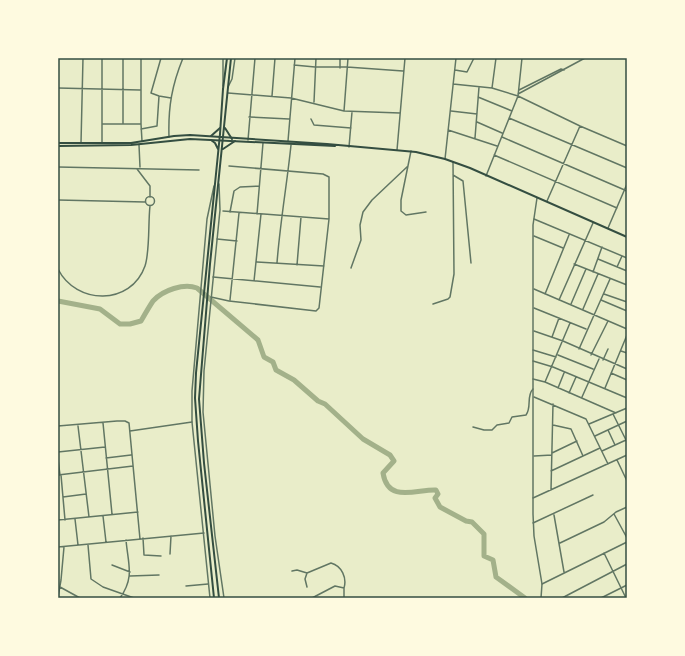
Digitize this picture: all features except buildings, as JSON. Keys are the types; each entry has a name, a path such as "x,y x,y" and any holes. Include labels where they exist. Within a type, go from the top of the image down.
{"main road":[{"path":"214,598 195,398 227,58"},
{"path":"219,598 199,408 200,374 231,58"},
{"path":"211,136 220,128"},
{"path":"225,128 232,139"},
{"path":"58,143 102,143 142,141 169,137 219,135 232,139 288,141 332,144 336,146"},
{"path":"58,146 139,145 177,139 411,151 453,162 627,237"},
{"path":"211,140 215,143 218,150"},
{"path":"222,150 228,144 235,141"}],"street":[{"path":"81,143 81,88 83,58"},
{"path":"102,58 102,143"},
{"path":"123,124 123,58 141,58 140,90 142,141"},
{"path":"162,58 151,93 171,98"},
{"path":"169,137 171,98 177,69 183,58"},
{"path":"223,58 223,89"},
{"path":"228,87 232,79 235,58"},
{"path":"248,140 255,58"},
{"path":"272,96 275,58"},
{"path":"288,141 295,58"},
{"path":"314,103 316,58"},
{"path":"340,58 340,68"},
{"path":"344,111 348,58"},
{"path":"397,150 405,58"},
{"path":"445,159 456,58"},
{"path":"455,70 467,72 474,58"},
{"path":"492,88 496,58"},
{"path":"486,176 518,95 522,58"},
{"path":"518,95 585,58"},
{"path":"294,65 340,68 347,66 403,71"},
{"path":"519,90 561,69 564,70"},
{"path":"453,84 492,88 518,95 580,126 627,146"},
{"path":"475,138 479,86"},
{"path":"58,88 140,90"},
{"path":"228,93 291,98 352,112 400,113"},
{"path":"141,129 157,126 159,96"},
{"path":"478,98 512,111"},
{"path":"450,111 477,114"},
{"path":"349,147 352,112"},
{"path":"249,117 289,119"},
{"path":"509,118 627,168"},
{"path":"311,119 314,125 351,128"},
{"path":"477,122 503,133"},
{"path":"102,124 141,124"},
{"path":"546,202 580,126"},
{"path":"448,130 497,146"},
{"path":"502,137 626,191"},
{"path":"257,214 263,143"},
{"path":"139,145 140,168"},
{"path":"277,263 291,145"},
{"path":"411,151 401,200 402,213 406,215 426,212"},
{"path":"494,155 617,208"},
{"path":"433,304 450,297 454,274 453,162"},
{"path":"210,298 316,311 319,308 320,287 324,266 329,219 330,181 328,175 229,166"},
{"path":"351,268 361,240 360,225 363,212 372,200 408,166"},
{"path":"58,167 199,170"},
{"path":"58,270 74,289 96,297 110,296 128,288 138,278 145,266 148,253 150,206 154,202 150,197 150,186 136,168"},
{"path":"453,175 463,181 471,263"},
{"path":"210,598 192,422 192,384 209,208 215,184"},
{"path":"219,184 220,204 203,377 203,422 215,536 224,598"},
{"path":"607,228 626,191 627,184"},
{"path":"230,212 234,190 240,187 259,186"},
{"path":"145,202 146,198 150,197"},
{"path":"537,198 534,219 533,523 542,584 541,598"},
{"path":"58,200 145,202 150,206"},
{"path":"223,211 329,219"},
{"path":"229,301 239,213"},
{"path":"254,281 261,214"},
{"path":"297,265 301,217"},
{"path":"534,219 627,258"},
{"path":"559,300 593,222"},
{"path":"545,294 570,234"},
{"path":"534,236 563,248"},
{"path":"217,239 237,241"},
{"path":"593,272 602,247"},
{"path":"617,267 622,256"},
{"path":"598,259 627,271"},
{"path":"256,262 324,266"},
{"path":"574,264 627,285"},
{"path":"571,304 586,269"},
{"path":"583,310 598,274"},
{"path":"213,277 320,287"},
{"path":"579,349 610,279"},
{"path":"534,289 627,329"},
{"path":"604,294 627,302"},
{"path":"601,300 627,311"},
{"path":"534,308 587,329"},
{"path":"552,337 559,318"},
{"path":"591,355 608,322"},
{"path":"545,382 553,367 570,323"},
{"path":"534,331 563,341 599,359 627,370"},
{"path":"605,388 627,335"},
{"path":"603,360 608,349"},
{"path":"533,350 556,357"},
{"path":"621,351 627,353"},
{"path":"558,355 594,370"},
{"path":"582,398 599,359"},
{"path":"533,361 553,367 627,398"},
{"path":"558,388 564,372"},
{"path":"611,373 627,380"},
{"path":"569,393 576,377"},
{"path":"534,379 545,382 615,414 626,441 602,451"},
{"path":"474,428 493,430 496,425 509,423 512,417 526,415 530,409 530,394 533,389"},
{"path":"534,397 584,418 590,424 608,464"},
{"path":"551,490 553,404"},
{"path":"590,424 627,408"},
{"path":"58,426 125,421 129,423 140,539"},
{"path":"595,436 627,421"},
{"path":"103,422 112,514"},
{"path":"130,431 192,422"},
{"path":"78,425 89,517"},
{"path":"553,425 571,430 583,456"},
{"path":"608,430 615,445"},
{"path":"534,456 552,454 577,441"},
{"path":"58,452 105,447"},
{"path":"551,471 601,447"},
{"path":"106,458 131,455"},
{"path":"533,498 627,455"},
{"path":"58,459 63,497 64,520"},
{"path":"618,460 627,481"},
{"path":"60,475 133,466"},
{"path":"63,497 86,494"},
{"path":"533,523 554,515 593,495"},
{"path":"560,543 604,522 614,514 627,507"},
{"path":"58,520 138,512"},
{"path":"614,514 627,538"},
{"path":"554,515 564,573"},
{"path":"103,516 106,542"},
{"path":"75,519 78,545"},
{"path":"58,547 204,533"},
{"path":"170,554 171,536"},
{"path":"143,538 144,555 161,556"},
{"path":"120,598 130,576 126,540"},
{"path":"542,584 627,542"},
{"path":"88,544 91,579 96,584 134,598"},
{"path":"58,598 64,547"},
{"path":"604,553 626,598"},
{"path":"58,562 62,561"},
{"path":"292,571 297,570 307,573 327,564 334,564 344,575 344,598"},
{"path":"562,598 627,564"},
{"path":"112,565 130,572"},
{"path":"307,573 305,579 307,587"},
{"path":"130,576 159,575"},
{"path":"186,586 208,584"},
{"path":"601,598 606,597 627,585"},
{"path":"312,598 335,586 344,588"},
{"path":"60,587 80,598"}],"waterway":[{"path":"58,301 100,309 120,324 130,324 141,321 153,301 162,294 174,288 186,286 197,288 258,340 264,357 273,362 276,370 294,380 318,401 325,404 363,439 390,455 394,461 383,473 386,483 391,489 404,493 436,490 438,494 435,498 440,507 466,521 472,522 484,534 484,556 493,560 496,577 525,598"}]}
